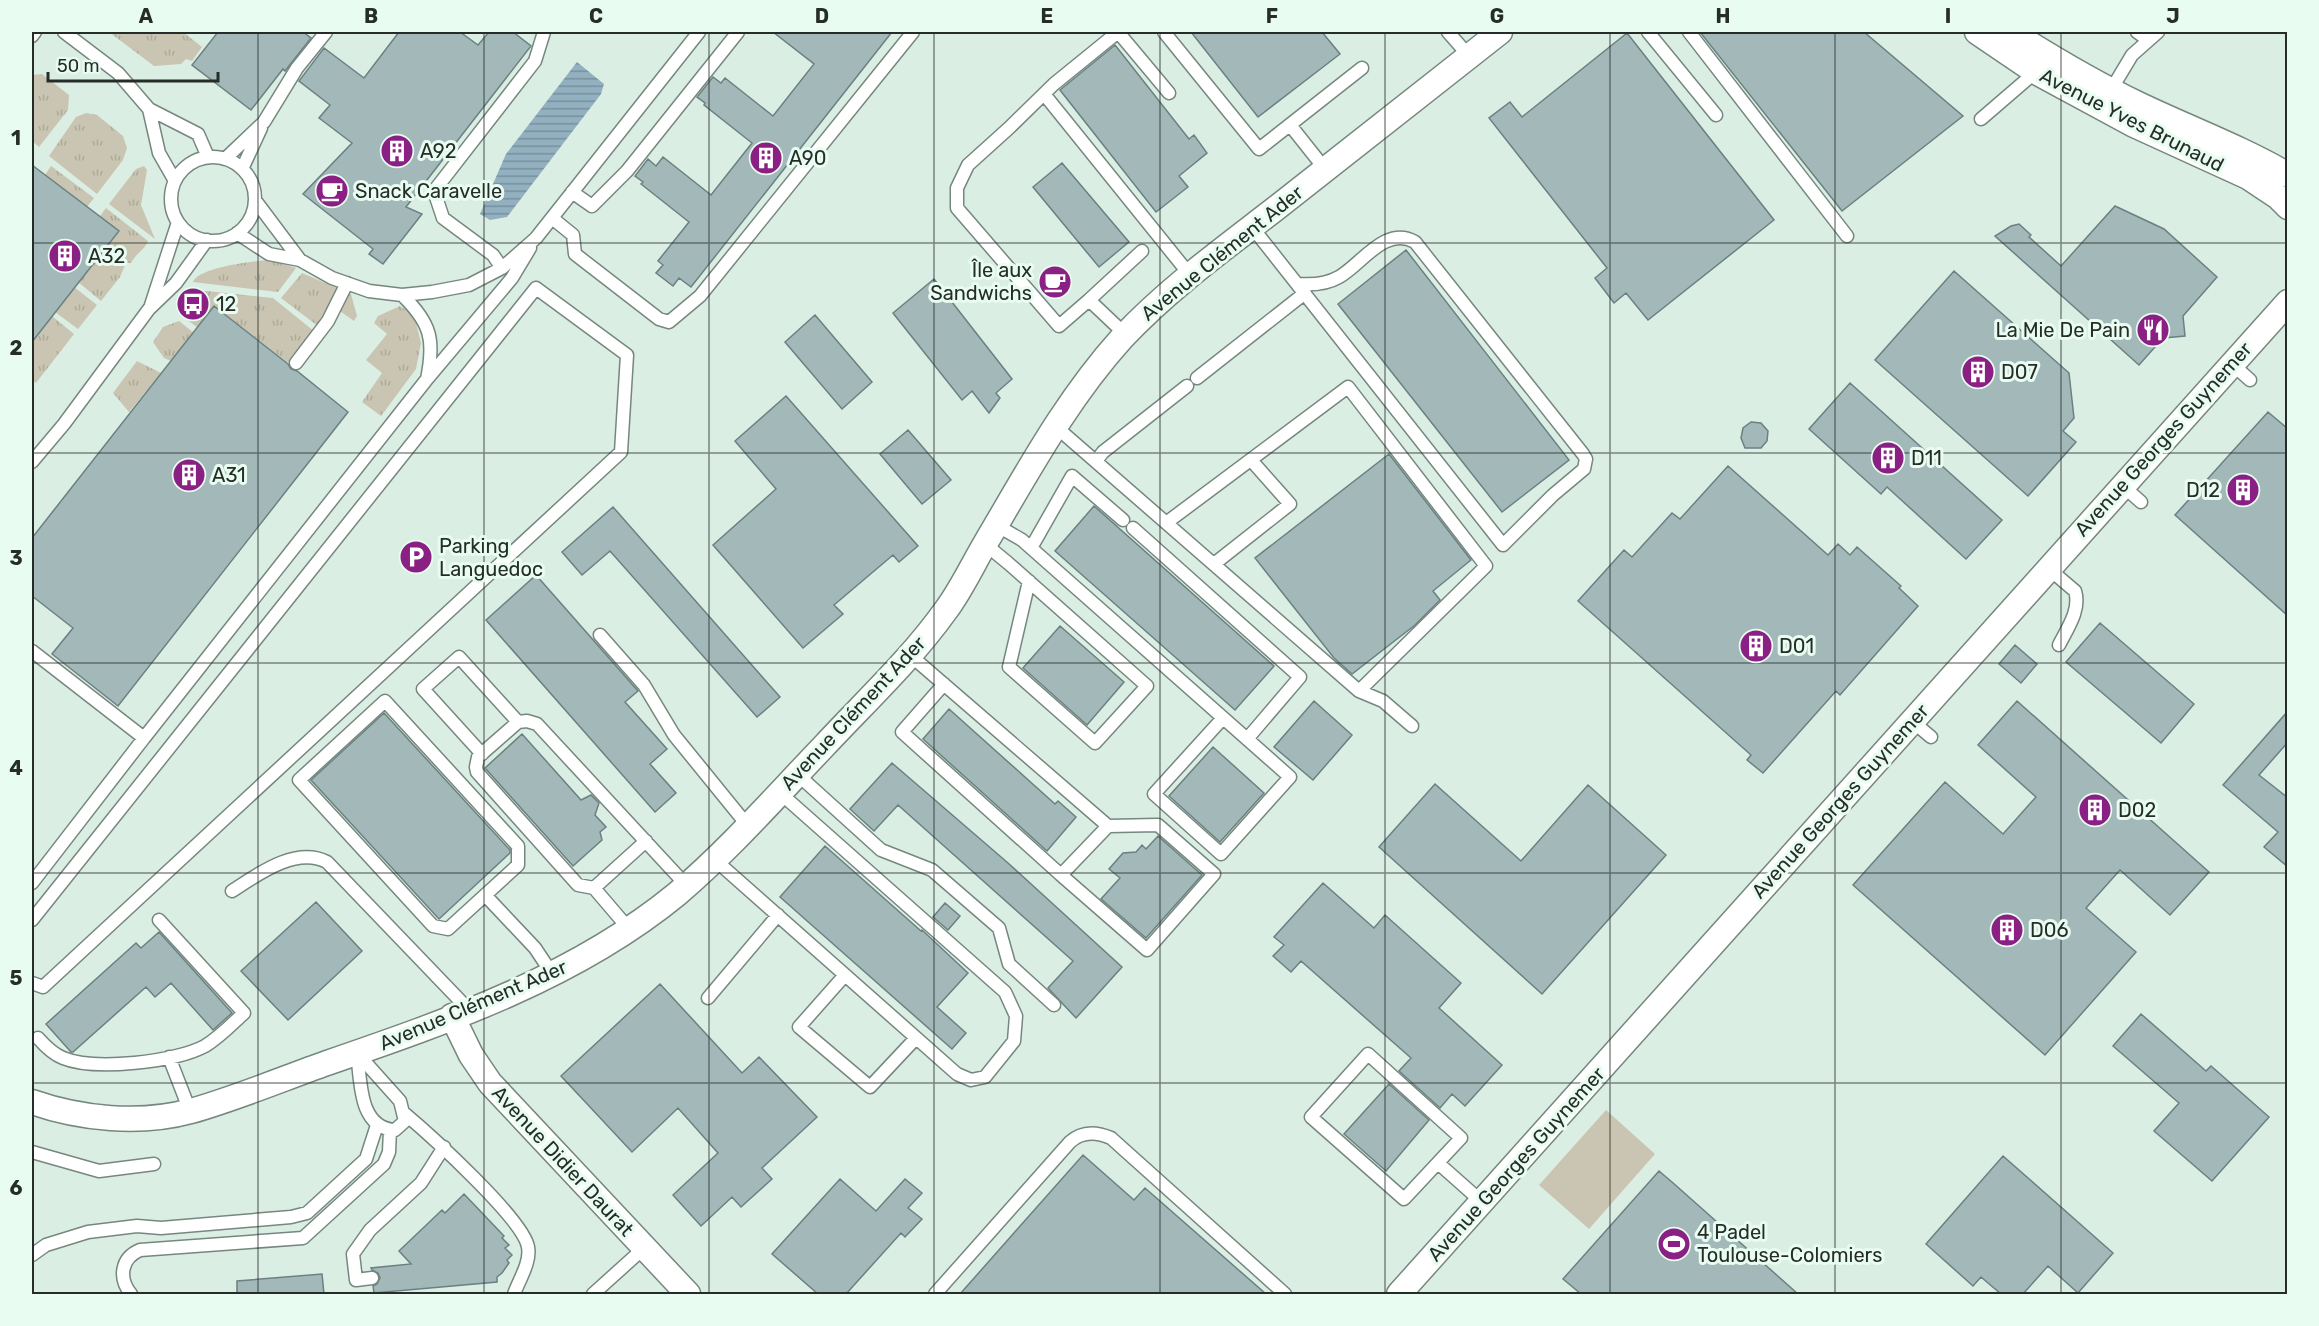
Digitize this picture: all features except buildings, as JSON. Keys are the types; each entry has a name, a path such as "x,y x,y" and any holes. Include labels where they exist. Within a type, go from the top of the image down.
{"street":[{"name":"Avenue Clément Ader","path":"32,1102 76,1115 108,1118 142,1118 190,1111 461,1014 553,975 629,929 686,885 748,826 910,655 947,609 1055,426 1093,372 1126,335 1190,275 1500,32"},
{"name":"Avenue Yves Brunaud","path":"1977,32 2043,64 2111,90 2259,158 2288,175"},
{"name":"Avenue Yves Brunaud","path":"2011,32 2043,64 2132,124 2248,177 2278,197 2288,207"},
{"name":"Avenue Georges Guynemer","path":"1399,1294 2285,300"},
{"name":"Avenue Didier Daurat","path":"461,1014 471,1055 490,1083 688,1294"}],"lane":[{"path":"32,36 35,32"},
{"path":"64,32 118,73 149,109 198,134 208,157"},
{"path":"242,169 264,122 297,68 326,32"},
{"path":"502,268 493,255 443,218 434,191 535,61 544,32"},
{"path":"32,883 428,379 512,278 536,238 699,32"},
{"path":"572,192 592,206 627,171 738,32"},
{"path":"552,218 573,235 576,254 659,319 669,322 700,296 914,32"},
{"path":"1142,251 1059,326 957,208 957,188 968,165 1044,94 1118,32 1169,93"},
{"path":"1164,32 1259,149 1362,68"},
{"path":"1448,32 1469,56"},
{"path":"1648,32 1716,116"},
{"path":"1689,32 1847,236"},
{"path":"2137,32 2148,40"},
{"path":"2111,90 2132,55 2158,32"},
{"path":"1981,119 2043,64"},
{"path":"1044,94 1190,275"},
{"path":"149,109 159,153 175,181"},
{"path":"225,159 264,122"},
{"path":"1290,125 1325,169"},
{"path":"255,200 250,218 237,233 218,240 207,240 186,231 178,222 171,195 175,181 194,161 208,157 225,159 242,169 249,178 255,200 300,260"},
{"path":"149,309 178,222"},
{"path":"1096,461 1103,452 1192,382 1301,288 1340,277 1377,246 1388,241 1410,239 1415,242 1583,454 1586,459 1584,469 1553,495 1503,545 1301,288 1252,226"},
{"path":"237,233 268,254 300,260 332,278 369,291 402,295 469,285 502,268 536,238"},
{"path":"32,462 64,424 149,309 176,283 207,240"},
{"path":"296,363 328,321 347,283"},
{"path":"32,921 536,288 627,355 621,452 43,987 32,983"},
{"path":"402,295 418,310 428,329 432,354 428,379"},
{"path":"1089,300 1126,335"},
{"path":"2230,363 2250,380"},
{"path":"1166,523 1348,387 1486,566 1359,691"},
{"path":"1055,426 1359,691 1383,701 1412,726"},
{"path":"1214,564 1290,504 1251,460"},
{"path":"1031,548 1072,476 1300,677 1247,739"},
{"path":"2122,485 2141,502"},
{"path":"991,535 1022,540 1290,777 1221,854 1155,794 1223,718"},
{"path":"991,535 1029,581 1147,686 1095,743 1009,667 1029,581"},
{"path":"2048,568 2075,591 2076,596 2075,613 2059,645"},
{"path":"600,635 644,685 674,735 748,826"},
{"path":"32,651 144,738"},
{"path":"910,655 944,684 1108,826 1158,825 1214,874 1147,950 902,732 944,684"},
{"path":"482,754 423,690 459,657 518,722"},
{"path":"386,701 518,846 518,865 485,895 448,929 434,927 299,780 386,701"},
{"path":"629,929 594,888 578,885 480,776 476,767 478,757 518,722 527,721 537,724 686,885"},
{"path":"1911,721 1931,737"},
{"path":"797,774 881,850 932,870 999,928 1010,964 1054,1005"},
{"path":"714,859 957,1074 971,1080 985,1077 1014,1041 1016,1016 1005,992 779,792"},
{"path":"1061,875 1108,826"},
{"path":"594,888 646,841"},
{"path":"232,891 263,871 305,856 316,856 327,862 461,1014"},
{"path":"485,895 536,948 553,975"},
{"path":"708,998 778,915"},
{"path":"38,1038 54,1053 75,1062 110,1065 170,1057 203,1047 221,1035 244,1013 159,920"},
{"path":"845,975 799,1027 870,1087 916,1038"},
{"path":"357,1053 395,1095 404,1113 405,1121 395,1130 377,1125 366,1111 357,1053"},
{"path":"1368,1054 1461,1138 1438,1163 1404,1199 1311,1117 1368,1054"},
{"path":"170,1057 190,1111"},
{"path":"404,1113 444,1147 522,1230 529,1249 528,1259 514,1294"},
{"path":"32,1255 46,1245 88,1232 137,1226 161,1228 291,1217 307,1212 366,1159 377,1125"},
{"path":"131,1294 126,1288 124,1267 131,1254 140,1250 303,1238 384,1164 389,1152 390,1130"},
{"path":"935,1294 1070,1143 1076,1137 1091,1134 1111,1138 1285,1294"},
{"path":"372,1278 356,1280 353,1254 370,1230 421,1183 444,1147"},
{"path":"32,1152 99,1171 154,1164"},
{"path":"1438,1163 1482,1202"},
{"path":"598,1293 644,1248"}],"green space":[{"path":"109,32 183,32 202,47 192,61 186,59 181,64 154,66"},
{"path":"42,74 69,95 68,110 39,147 32,141 32,75"},
{"path":"86,113 97,115 123,136 127,148 123,160 97,194 49,156 76,117"},
{"path":"51,166 94,198 87,207 45,175"},
{"path":"144,166 147,170 141,205 155,239 109,204 136,169"},
{"path":"106,208 148,241 131,263 126,263 120,277 101,301 78,282 118,231 100,216"},
{"path":"270,260 296,268 278,292 193,282 205,272 240,263"},
{"path":"302,273 351,294 357,316 354,321 334,307 319,327 281,298"},
{"path":"74,287 97,305 78,329 55,312"},
{"path":"200,292 273,298 315,332 295,361 287,362 214,306 197,327 183,317"},
{"path":"400,306 414,315 421,343 416,369 381,416 362,402 382,373 366,360 387,334 374,323 378,316"},
{"path":"52,316 74,334 36,383 32,380 32,342"},
{"path":"179,321 194,333 171,361 164,358 153,342 163,327"},
{"path":"137,361 161,373 129,412 113,393"},
{"path":"1606,1110 1655,1154 1589,1229 1539,1185"}],"water":[{"path":"577,62 604,84 601,94 507,217 490,220 480,214 506,154"}],"place":[{"name":"A92","path":"397,151"},
{"name":"A90","path":"766,158"},
{"name":"Snack Caravelle","path":"332,191"},
{"name":"A32","path":"65,256"},
{"name":"Île aux Sandwichs","path":"1055,282"},
{"name":"12","path":"193,304"},
{"name":"La Mie De Pain","path":"2153,330"},
{"name":"D07","path":"1978,372"},
{"name":"D11","path":"1888,458"},
{"name":"A31","path":"189,475"},
{"name":"D12","path":"2243,490"},
{"name":"Parking Languedoc","path":"416,557"},
{"name":"D01","path":"1756,646"},
{"name":"D02","path":"2095,810"},
{"name":"D06","path":"2007,930"},
{"name":"4 Padel Toulouse-Colomiers","path":"1674,1244"}]}
